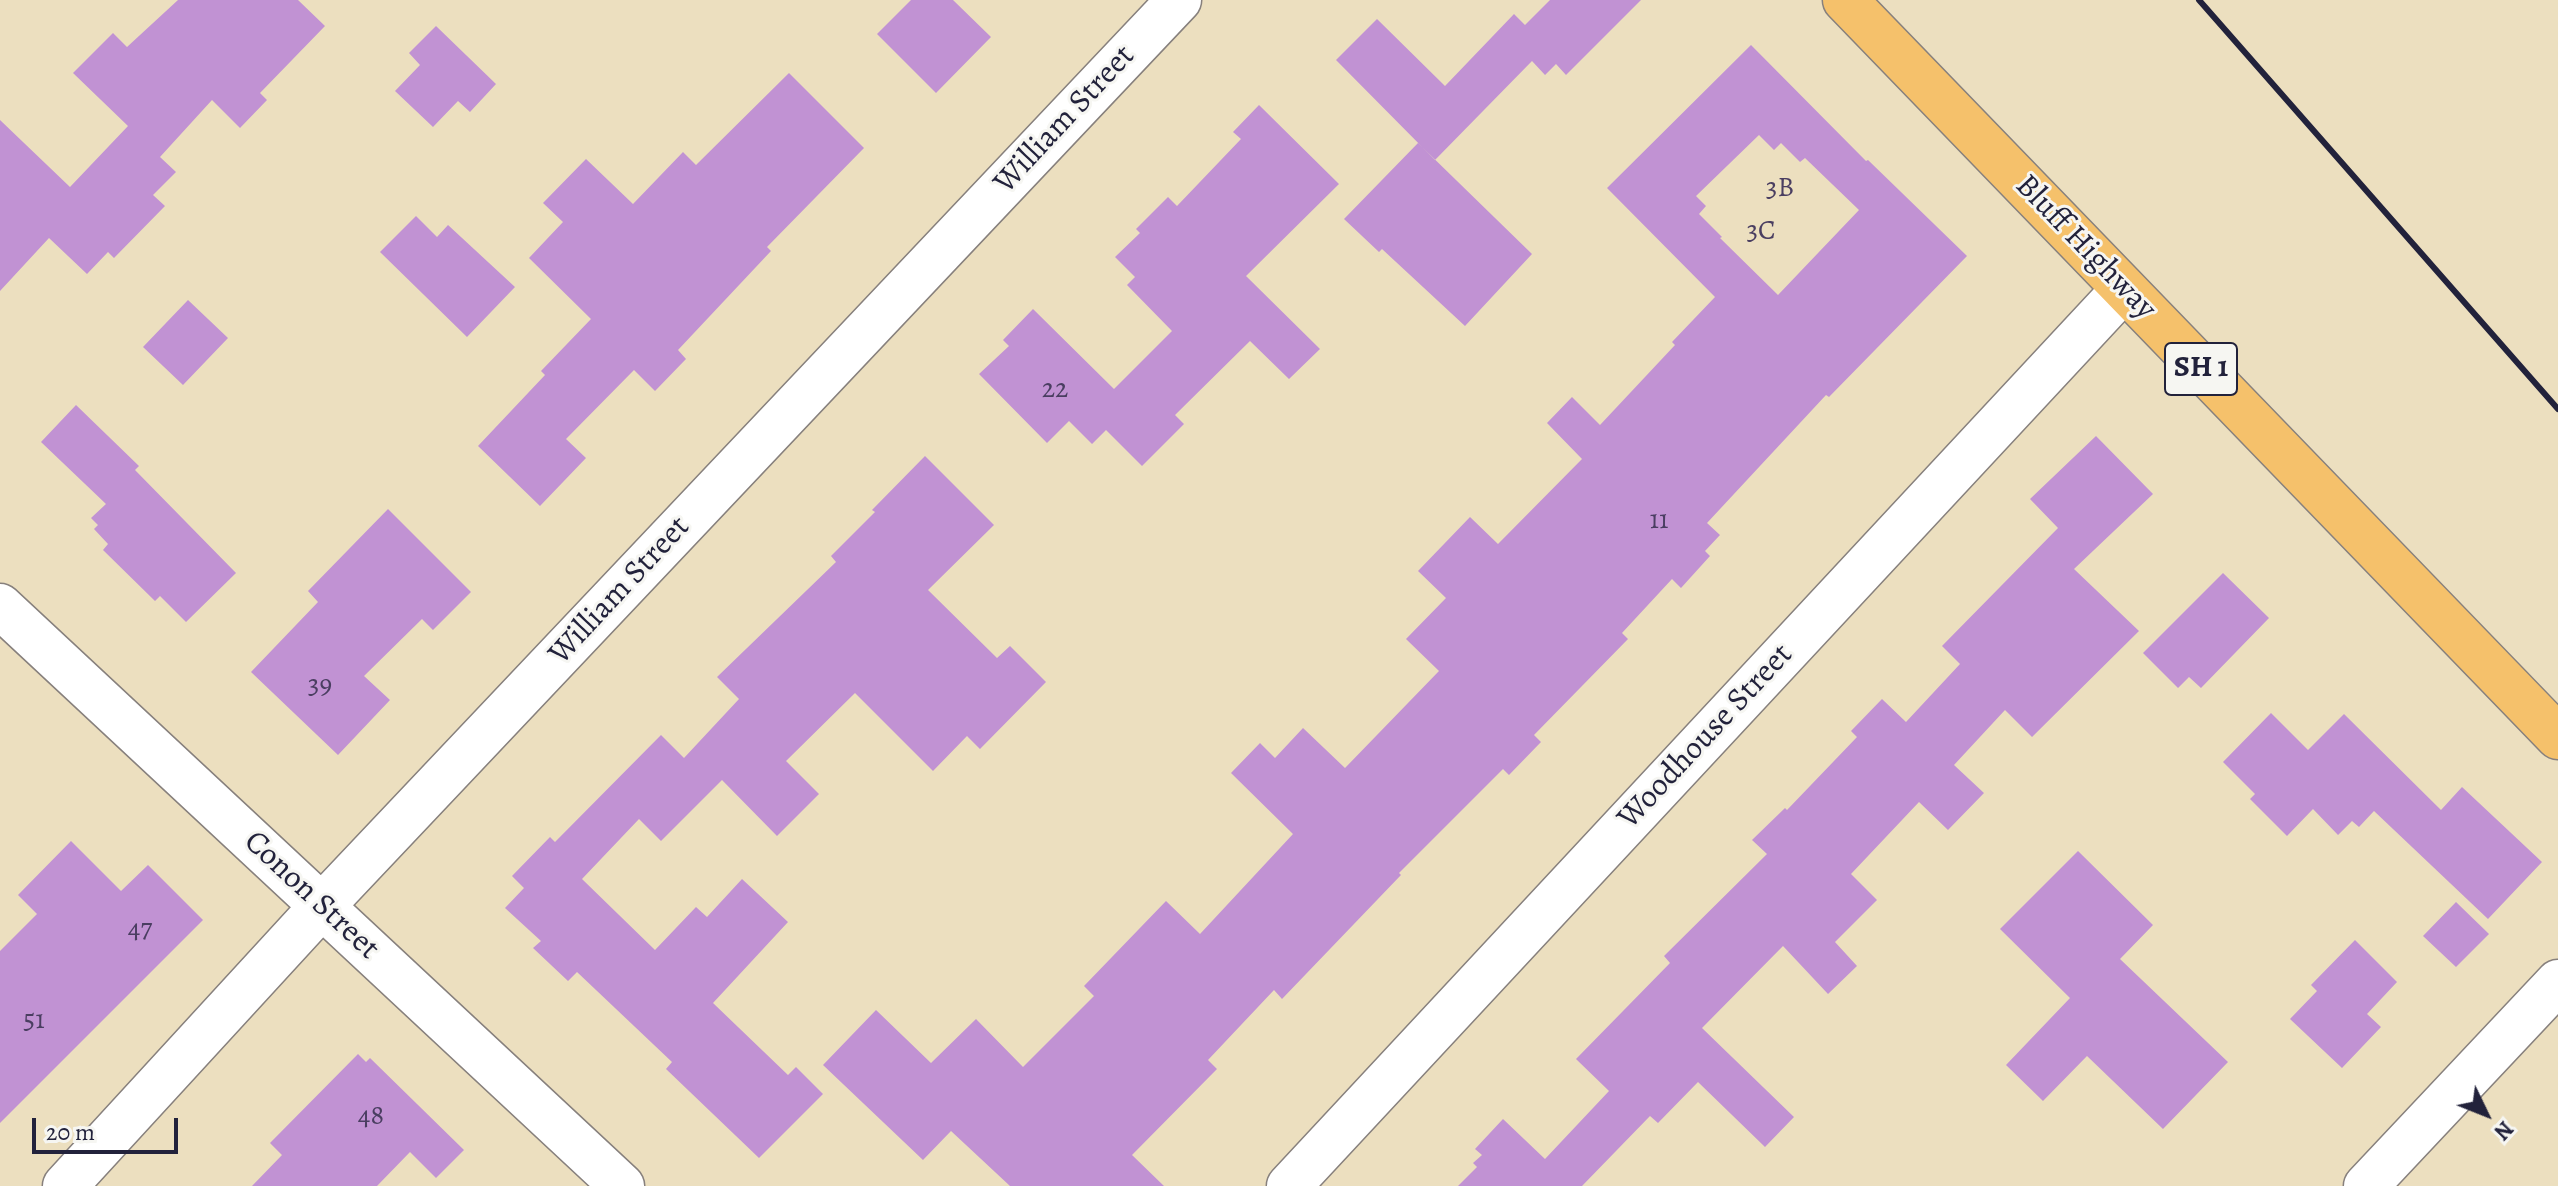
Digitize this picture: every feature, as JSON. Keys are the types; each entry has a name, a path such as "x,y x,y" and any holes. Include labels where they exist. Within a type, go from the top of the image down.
{"highway":[{"name":"Bluff Highway","path":"1845,0 2558,737"}],"street":[{"name":"William Street","path":"65,1186 322,906 1179,0"},
{"name":"Woodhouse Street","path":"1289,1186 2124,289"},
{"name":"Conon Street","path":"0,606 622,1186"},
{"path":"2366,1186 2558,982"}],"building":[{"path":"178,0 298,0 325,26 260,93 267,100 240,128 212,100 160,157 176,172 153,195 165,206 114,258 108,252 87,274 49,238 0,291 0,120 70,187 128,126 73,73 113,33 127,47"},
{"path":"911,0 953,0 991,37 936,93 877,34"},
{"path":"1550,0 1641,0 1566,75 1556,64 1545,75 1532,61 1435,160 1336,60 1377,19 1445,86 1514,14 1525,25"},
{"path":"436,26 496,84 470,112 458,101 433,127 395,91 420,65 409,53"},
{"path":"1751,45 1866,161 1967,256 1829,397 1826,395 1707,523 1720,535 1705,551 1710,556 1681,588 1672,579 1622,633 1628,639 1534,735 1541,742 1509,775 1503,769 1399,873 1401,875 1282,999 1274,990 1208,1060 1217,1069 1132,1155 1164,1186 1010,1186 951,1131 923,1160 823,1065 876,1010 931,1063 976,1019 1023,1067 1094,996 1084,986 1166,901 1200,934 1293,834 1231,773 1260,743 1275,758 1303,728 1345,768 1439,671 1406,639 1446,598 1418,571 1470,517 1498,544 1582,459 1547,423 1572,397 1600,425 1715,297 1607,188","holes":["1759,135 1774,150 1781,143 1800,162 1805,158 1859,210 1778,295 1699,214 1706,206 1696,196"]},
{"path":"789,73 864,148 767,247 771,251 678,350 686,359 655,391 634,370 566,439 586,458 540,506 478,446 545,375 541,371 591,319 529,258 563,222 543,203 586,159 633,204 683,152 696,165"},
{"path":"1259,105 1339,184 1246,276 1320,349 1289,379 1250,341 1175,415 1184,424 1142,466 1106,430 1092,444 1069,421 1047,443 979,374 1009,346 1003,340 1033,309 1114,389 1172,331 1127,285 1135,277 1115,257 1140,233 1136,229 1168,197 1177,206 1241,139 1233,132"},
{"path":"1418,143 1532,254 1465,326 1382,249 1379,252 1344,219"},
{"path":"416,216 437,237 448,225 515,287 467,337 380,252"},
{"path":"188,300 228,338 183,385 143,347"},
{"path":"76,405 139,466 135,470 236,573 186,622 160,596 155,601 103,550 108,544 94,529 98,525 91,518 106,504 41,442"},
{"path":"2096,436 2153,494 2074,569 2139,631 2032,737 2005,710 1954,765 1984,793 1948,830 1919,802 1851,874 1877,900 1835,942 1857,966 1828,994 1783,946 1702,1028 1794,1117 1765,1147 1698,1082 1658,1123 1650,1116 1582,1186 1458,1186 1477,1167 1473,1163 1482,1155 1475,1149 1503,1119 1545,1159 1609,1091 1576,1059 1670,963 1664,956 1767,854 1752,840 1785,808 1787,810 1857,737 1851,731 1882,699 1906,722 1960,664 1942,646 2058,528 2030,499"},
{"path":"925,456 994,525 928,590 997,658 1010,646 1046,682 980,749 967,736 933,771 855,693 786,761 819,794 777,836 722,780 661,841 639,819 582,879 655,950 696,907 707,917 742,879 788,922 713,1003 788,1075 796,1067 823,1094 759,1158 666,1069 672,1062 577,972 568,981 533,948 541,941 505,908 524,888 512,876 550,837 555,842 661,735 684,758 739,699 717,677 836,562 831,556"},
{"path":"388,509 471,592 433,630 422,619 364,676 390,700 338,755 251,672 318,602 308,591"},
{"path":"2223,573 2269,618 2201,688 2189,677 2178,688 2143,653"},
{"path":"2271,713 2308,750 2344,714 2441,810 2462,787 2542,862 2488,919 2374,811 2359,827 2352,821 2338,835 2313,809 2287,836 2250,799 2255,794 2223,762"},
{"path":"71,841 121,891 148,865 203,920 0,1123 0,951 37,914 18,895"},
{"path":"2078,851 2153,925 2120,959 2228,1062 2163,1129 2087,1056 2043,1101 2006,1065 2070,998 2000,929"},
{"path":"2456,902 2489,934 2456,967 2423,936"},
{"path":"2355,940 2397,982 2367,1014 2381,1027 2342,1068 2290,1019 2317,991 2311,985"},
{"path":"358,1054 366,1062 370,1058 464,1150 436,1178 410,1152 377,1186 252,1186 282,1155 270,1143"}],"railway":[{"path":"2199,0 2558,409"}]}
